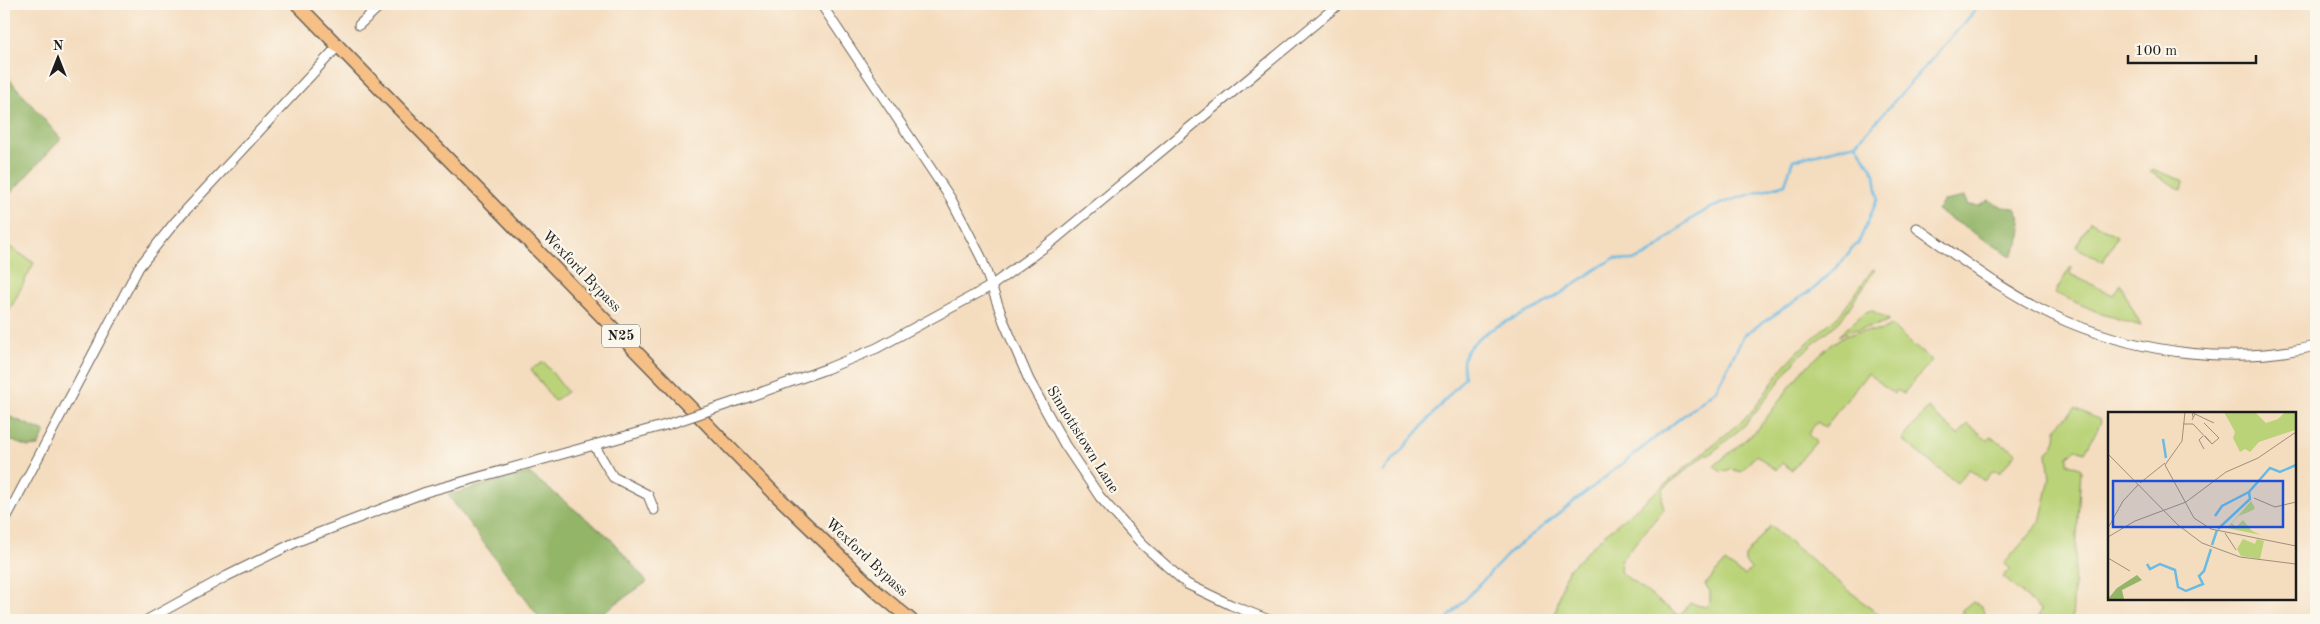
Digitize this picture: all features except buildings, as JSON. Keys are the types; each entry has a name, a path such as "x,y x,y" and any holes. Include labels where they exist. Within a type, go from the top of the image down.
{"highway":[{"name":"Wexford Bypass","path":"297,4 774,493 877,592 911,620"}],"street":[{"path":"359,25 382,4"},
{"name":"Sinnottstown Lane","path":"821,4 951,198 981,257 1029,380 1065,445 1100,498 1142,544 1187,584 1230,605 1269,620"},
{"path":"147,620 227,576 298,541 426,492 668,424 826,370 877,348 992,286 1054,240 1340,4"},
{"path":"4,522 139,267 181,214 339,45"},
{"path":"1917,228 1989,278 2028,301 2067,322 2121,341 2168,350 2232,356 2285,352 2316,346"},
{"path":"594,445 613,477 648,495 654,510"}],"green space":[{"path":"4,73 61,139 4,200"},
{"path":"2152,169 2184,181 2182,190 2150,172"},
{"path":"1964,197 1968,205 1979,206 1989,200 2001,207 2015,208 2021,222 2022,233 2011,256 1937,210 1944,201"},
{"path":"2090,221 2117,236 2103,262 2076,247"},
{"path":"4,243 34,263 4,321"},
{"path":"2071,266 2070,274 2113,295 2120,284 2141,326 2102,314 2055,293"},
{"path":"1873,269 1875,270 1840,321 1799,356 1746,424 1708,456 1706,454 1663,489 1662,502 1664,509 1621,560 1620,572 1679,616 1690,603 1706,607 1710,602 1710,591 1705,585 1725,562 1745,576 1751,569 1745,562 1745,556 1770,526 1885,620 1554,620 1560,592 1568,570 1603,536 1750,414 1783,368 1796,353 1842,312"},
{"path":"1871,310 1889,320 1838,336 1864,313"},
{"path":"1891,325 1932,360 1903,394 1897,390 1894,394 1868,373 1825,427 1817,422 1808,434 1816,442 1792,470 1782,463 1776,470 1756,455 1741,472 1731,469 1721,472 1714,466 1758,429 1801,372 1829,346 1842,337 1860,331 1880,331"},
{"path":"544,362 567,392 554,401 531,369"},
{"path":"1928,408 1958,435 1968,424 1988,440 1991,437 2011,448 2016,453 2000,472 1993,471 1984,481 1969,469 1957,483 1902,440"},
{"path":"2075,408 2101,422 2085,452 2076,449 2068,457 2068,463 2081,469 2072,620 2038,617 2041,610 2003,577 2010,569 2004,564 2040,522 2050,479 2047,453 2055,441 2057,435 2056,428"},
{"path":"4,414 45,432 38,446 28,447 7,439 12,433 4,429"},
{"path":"529,473 609,537 647,582 592,620 541,620 448,495"},
{"path":"1972,602 1980,605 1985,612 1982,620 1967,620 1962,616 1962,610"}],"waterway":[{"path":"1446,620 1510,552 1716,390 1744,335 1816,287 1858,244 1878,198 1875,174 1856,144 1981,4"},
{"path":"1383,472 1465,377 1463,364 1465,354 1474,342 1483,335 1503,323 1544,304 1615,258 1636,259 1655,250 1689,221 1711,208 1785,184 1793,160 1856,144"}]}
